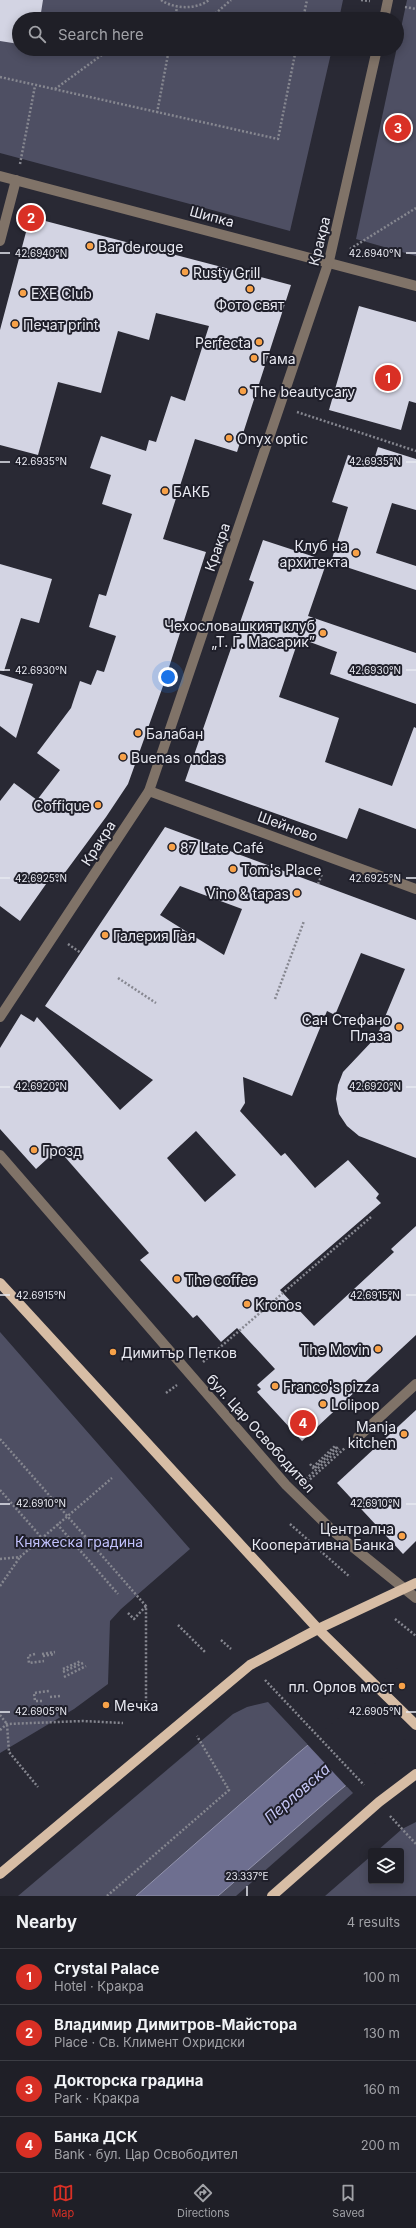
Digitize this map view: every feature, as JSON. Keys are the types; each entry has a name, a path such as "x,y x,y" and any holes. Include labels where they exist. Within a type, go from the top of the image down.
{"main road":[{"path":"0,1283 318,1629 416,1725"},
{"path":"0,1874 250,1665 318,1629 416,1583"},
{"path":"272,1896 379,1802 416,1774"}],"street":[{"path":"385,12 388,0"},
{"name":"Кракра","path":"0,1017 150,791 329,261 375,56"},
{"name":"Шипка","path":"0,176 329,261 416,286"},
{"path":"0,241 16,180"},
{"name":"Шейново","path":"150,791 416,889"},
{"name":"бул. Цар Освободител","path":"0,1155 286,1485 333,1531 416,1598"},
{"path":"358,1437 416,1384"}],"path":[{"path":"161,0 177,7 193,7 210,0"},
{"path":"217,12 231,0"},
{"path":"304,12 307,0"},
{"path":"176,12 177,7"},
{"path":"55,90 101,56"},
{"path":"157,113 168,56"},
{"path":"0,77 278,139 295,56"},
{"path":"16,180 35,86"},
{"path":"329,261 416,208"},
{"path":"280,407 416,451"},
{"path":"275,999 304,921"},
{"path":"118,978 156,1004"},
{"path":"166,1393 190,1374 371,1217"},
{"path":"0,1439 146,1606 146,1705"},
{"path":"306,1482 338,1448 335,1446 311,1466"},
{"path":"0,1586 20,1557 41,1537 112,1478"},
{"path":"0,1490 41,1537"},
{"path":"57,1524 118,1594"},
{"path":"290,1524 350,1577"},
{"path":"0,1559 20,1557"},
{"path":"128,1613 134,1619 146,1606"},
{"path":"395,1619 416,1636"},
{"path":"178,1625 206,1653"},
{"path":"221,1640 231,1649"},
{"path":"43,1655 55,1653"},
{"path":"35,1654 28,1656 29,1663 44,1661"},
{"path":"63,1671 82,1662"},
{"path":"64,1677 86,1666"},
{"path":"265,1680 364,1785"},
{"path":"42,1701 35,1702 34,1693 49,1691"},
{"path":"50,1698 60,1697"},
{"path":"0,1715 6,1724 9,1752 38,1787"},
{"path":"0,1730 6,1724 83,1721 123,1723"},
{"path":"107,1896 229,1790 197,1736"},
{"path":"389,1816 416,1844"}],"green space":[{"path":"0,0 343,0 340,12 12,12 12,56 330,56 290,231 0,153"},
{"path":"407,0 416,0 416,256 356,239 395,56 404,56 404,14"},
{"name":"Княжеска градина","path":"0,1332 190,1549 121,1609 110,1621 108,1684 74,1709 0,1753"},
{"path":"268,1702 353,1793 236,1896 18,1896 233,1714 247,1707"},
{"path":"416,1822 416,1896 325,1896 368,1859 368,1884 404,1884 404,1848 380,1848 402,1829"}],"water":[{"name":"Перловска","path":"413,1657 416,1727 333,1796 218,1896 136,1896 296,1755"}],"pier":[{"path":"416,1653 416,1730 347,1787 307,1744"}],"building":[{"path":"0,0 43,0 41,12 12,12 12,43 0,41"},
{"path":"30,217 291,285 237,452 195,439 163,539 206,552 163,686 128,784 106,817 58,882 51,877 20,921 0,906 0,801 14,783 37,800 60,770 37,753 71,708 80,681 91,685 97,670 104,672 116,636 89,627 99,594 106,596 132,514 102,504 111,475 90,468 101,436 146,451 149,440 156,442 171,396 185,401 209,326 156,313 149,340 118,331 101,393 58,382 38,455 0,445 0,330"},
{"path":"359,306 416,322 416,403 409,401 401,430 329,410"},
{"path":"378,447 416,459 416,510 392,503 376,553 416,566 416,590 331,562 348,507 332,502 348,455 373,463"},
{"path":"263,540 327,561 308,616 416,653 416,704 330,674 337,652 299,638 279,697 339,718 325,762 392,786 414,727 416,728 416,829 359,808 347,839 185,781 254,582 249,580"},
{"path":"0,564 52,579 39,623 21,618 4,671 0,670"},
{"path":"0,674 33,684 16,738 0,726"},
{"path":"165,827 416,920 416,1158 359,1136 347,1126 339,1114 336,1099 338,1085 343,1072 377,1036 405,969 361,953 335,1015 327,1011 292,1096 243,1077 245,1103 240,1111 281,1156 285,1153 315,1188 348,1160 379,1194 376,1198 381,1203 280,1290 314,1326 394,1252 391,1249 416,1226 416,1335 302,1441 257,1392 261,1389 257,1385 275,1369 237,1328 221,1342 197,1315 193,1318 140,1260 149,1253 58,1149 36,1169 0,1129 0,1048 21,1014 34,1022 37,1017 120,1110 153,1080 45,1006","holes":["180,886 242,909 224,955 160,915","196,1131 236,1175 205,1202 167,1158"]},
{"path":"416,1410 416,1541 403,1554 337,1483"}],"place":[{"name":"Докторска градина","path":"398,128"},
{"name":"Владимир Димитров-Майстора","path":"31,218"},
{"name":"Bar de rouge","path":"90,246"},
{"name":"Rusty Grill","path":"185,272"},
{"name":"Фото свят","path":"250,289"},
{"name":"EXE Club","path":"23,293"},
{"name":"Печат print","path":"15,324"},
{"name":"Perfecta","path":"259,342"},
{"name":"Гама","path":"254,358"},
{"name":"Crystal Palace","path":"388,378"},
{"name":"The beautycary","path":"243,391"},
{"name":"Onyx optic","path":"229,438"},
{"name":"БАКБ","path":"165,491"},
{"name":"Клуб на архитекта","path":"356,553"},
{"name":"Чехословашкият клуб „Т. Г. Масарик”","path":"323,633"},
{"name":"Балабан","path":"138,733"},
{"name":"Buenas ondas","path":"123,757"},
{"name":"Coffique","path":"98,805"},
{"name":"87 Late Café","path":"172,847"},
{"name":"Tom's Place","path":"233,869"},
{"name":"Vino & tapas","path":"297,893"},
{"name":"Галерия Гая","path":"105,935"},
{"name":"Сан Стефано Плаза","path":"399,1027"},
{"name":"Грозд","path":"34,1150"},
{"name":"The coffee","path":"177,1279"},
{"name":"Kronos","path":"247,1304"},
{"name":"The Movin","path":"378,1349"},
{"name":"Димитър Петков","path":"113,1352"},
{"name":"Franco's pizza","path":"275,1386"},
{"name":"Lolipop","path":"323,1404"},
{"name":"Банка ДСК","path":"303,1423"},
{"name":"Manja kitchen","path":"404,1434"},
{"name":"Централна Кооперативна Банка","path":"402,1536"},
{"name":"пл. Орлов мост","path":"402,1686"},
{"name":"Мечка","path":"106,1705"}]}
